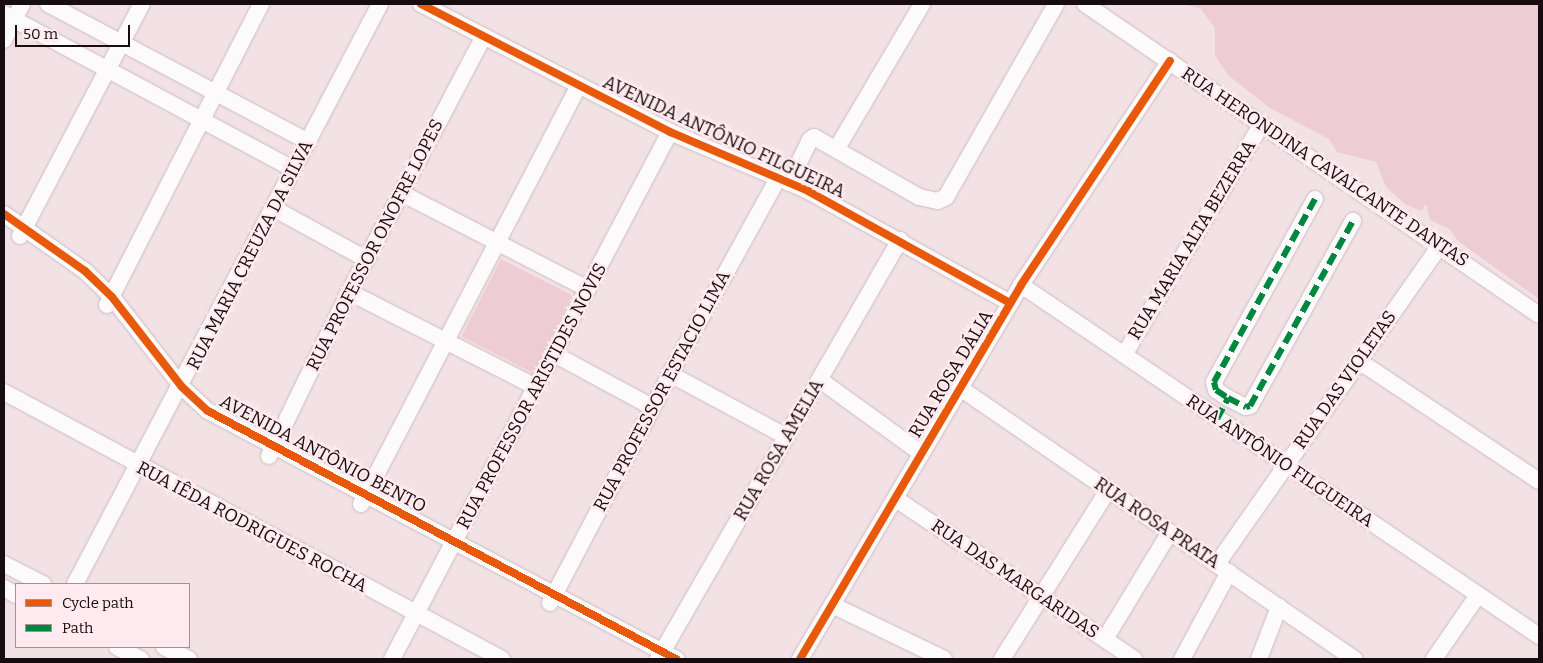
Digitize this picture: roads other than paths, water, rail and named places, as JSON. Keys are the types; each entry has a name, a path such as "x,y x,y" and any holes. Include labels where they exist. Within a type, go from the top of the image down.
{"street":[{"path":"4,40 9,17 22,4"},
{"path":"48,4 309,142"},
{"path":"23,232 142,4"},
{"path":"109,301 200,119 261,4"},
{"name":"RUA MARIA CREUZA DA SILVA","path":"76,583 179,392 380,4"},
{"path":"922,4 837,148 919,197 938,201 953,188 1056,4"},
{"name":"RUA HERONDINA CAVALCANTE DANTAS","path":"1085,4 1170,61 1261,126 1539,314"},
{"name":"AVENIDA ANTÔNIO FILGUEIRA","path":"426,5 670,132 783,181 900,240 1010,303"},
{"path":"9,17 108,68 293,169"},
{"name":"RUA PROFESSOR ONOFRE LOPES","path":"271,451 349,292 484,36"},
{"name":"RUA ROSA DÁLIA","path":"800,659 1021,285 1170,61"},
{"path":"364,499 579,85"},
{"name":"RUA MARIA ALTA BEZERRA","path":"1124,355 1261,126"},
{"name":"RUA PROFESSOR ARISTIDES NOVIS","path":"392,659 454,547 670,132"},
{"name":"RUA PROFESSOR ESTACIO LIMA","path":"552,599 652,406 783,181 812,138 837,148"},
{"path":"401,193 588,289"},
{"path":"1315,200 1214,382 1216,390 1228,398 1246,407 1250,406 1354,221"},
{"path":"273,208 366,259"},
{"name":"AVENIDA ANTÔNIO BENTO","path":"4,214 76,276 109,301 179,392 210,423 271,451 364,499 663,657"},
{"name":"AVENIDA ANTÔNIO BENTO","path":"4,226 23,232"},
{"name":"RUA ROSA AMELIA","path":"663,657 900,240"},
{"name":"RUA DAS VIOLETAS","path":"1182,659 1223,568 1285,465 1440,246"},
{"name":"RUA ANTÔNIO FILGUEIRA","path":"1021,285 1285,465 1539,634"},
{"path":"349,292 536,387"},
{"path":"554,354 652,406"},
{"path":"1359,361 1539,481"},
{"path":"670,374 787,437"},
{"path":"820,380 921,454"},
{"name":"RUA ROSA PRATA","path":"960,388 1223,568 1348,657"},
{"name":"RUA IÊDA RODRIGUES ROCHA","path":"4,392 415,615 502,659"},
{"path":"1217,419 1228,398"},
{"path":"1002,659 1108,490"},
{"name":"RUA DAS MARGARIDAS","path":"896,499 1134,659"},
{"path":"1105,639 1170,532"},
{"path":"4,564 41,583"},
{"path":"4,588 15,594"},
{"path":"1434,659 1478,595"},
{"path":"832,606 944,659"},
{"path":"1259,659 1279,607"},
{"path":"119,648 141,659"},
{"path":"166,648 188,659"}]}
